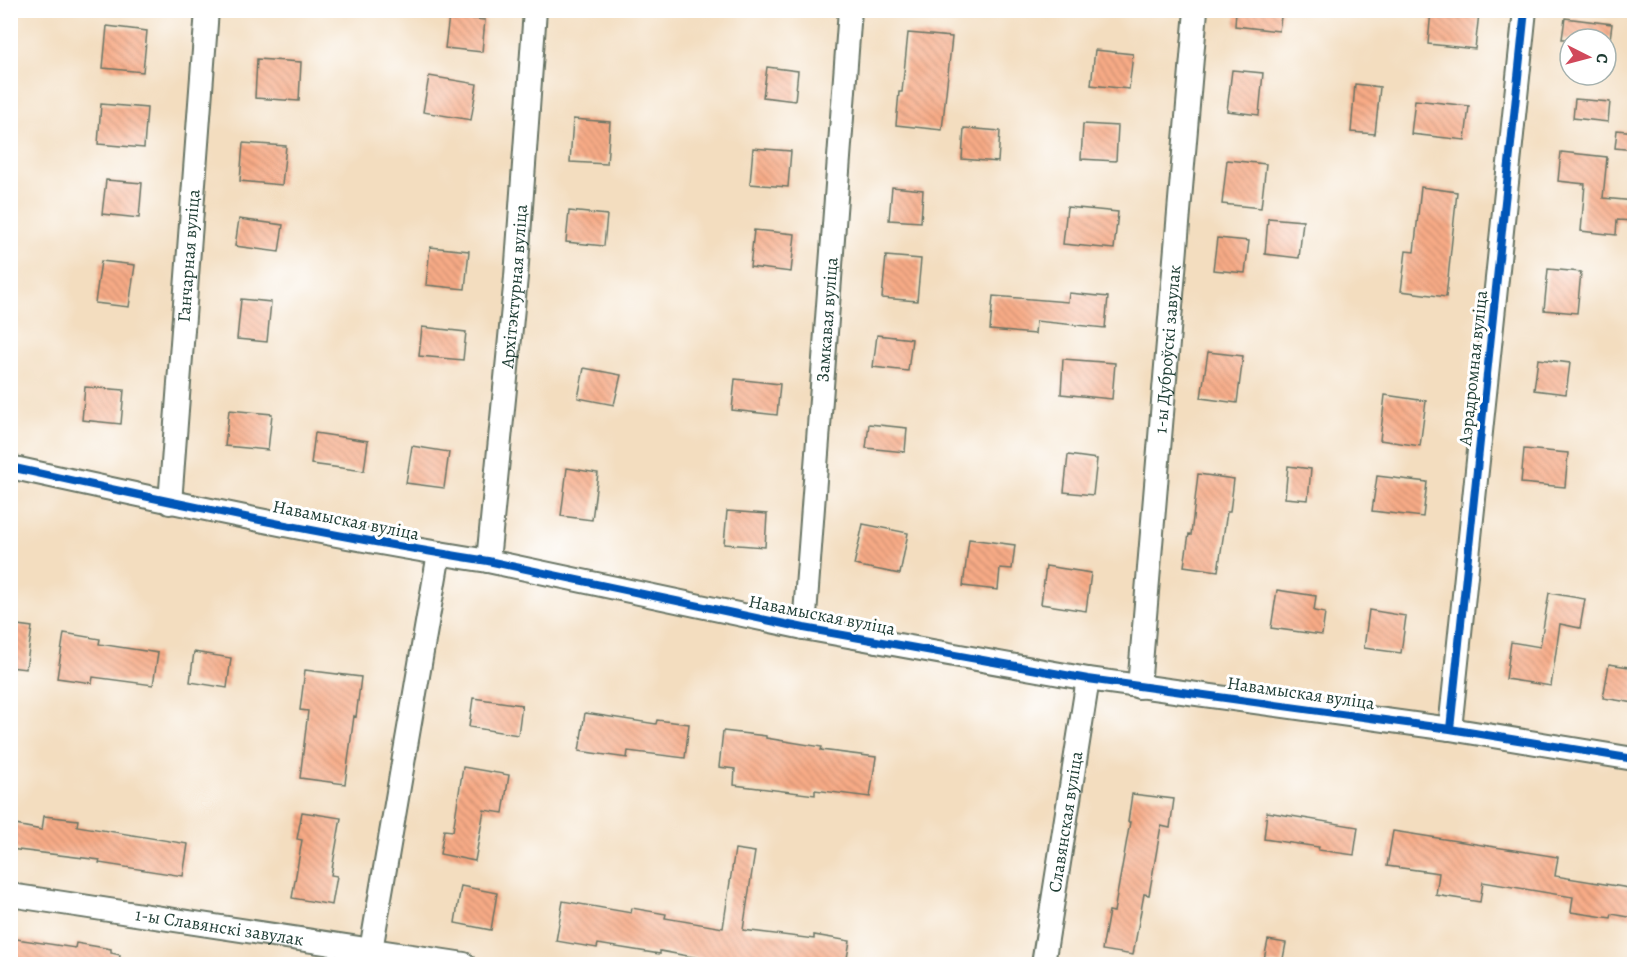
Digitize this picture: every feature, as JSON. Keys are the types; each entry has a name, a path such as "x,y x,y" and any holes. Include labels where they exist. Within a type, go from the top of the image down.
{"street":[{"name":"Ганчарная вуліца","path":"170,503 207,10"},
{"name":"Архітэктурная вуліца","path":"488,561 516,277 535,10"},
{"name":"Замкавая вуліца","path":"804,628 850,10"},
{"name":"1-ы Дуброўскі завулак","path":"1139,687 1196,10"},
{"name":"Аэрадромная вуліца","path":"1450,729 1525,10"},
{"name":"Навамыская вуліца","path":"10,467 170,503 488,561 804,628 1088,679 1450,729 1635,759"},
{"path":"371,950 439,553"},
{"name":"Славянская вуліца","path":"1043,964 1088,679"},
{"name":"1-ы Славянскі завулак","path":"10,896 464,964"}],"building":[{"path":"1236,10 1282,10 1279,31 1235,26"},
{"path":"1431,10 1479,13 1475,49 1428,44"},
{"path":"449,16 485,20 482,52 445,48"},
{"path":"1565,18 1612,24 1612,27 1564,27"},
{"path":"107,26 147,31 143,72 103,68"},
{"path":"908,33 952,37 942,130 896,125"},
{"path":"1095,50 1133,54 1129,89 1091,85"},
{"path":"257,59 301,62 299,101 255,98"},
{"path":"767,67 798,71 795,101 763,97"},
{"path":"1232,70 1263,73 1259,115 1227,111"},
{"path":"429,76 477,84 471,120 423,112"},
{"path":"1355,84 1380,87 1375,134 1351,132"},
{"path":"1575,99 1610,102 1608,122 1573,118"},
{"path":"1415,100 1469,106 1465,140 1411,134"},
{"path":"101,104 147,108 144,148 98,144"},
{"path":"573,119 610,122 607,164 570,162"},
{"path":"1083,124 1118,126 1116,161 1081,159"},
{"path":"964,128 1000,131 998,162 962,159"},
{"path":"1617,130 1635,132 1635,150 1615,148"},
{"path":"243,143 286,146 282,185 240,181"},
{"path":"753,148 791,151 788,187 750,184"},
{"path":"1561,152 1607,157 1603,198 1635,201 1635,221 1617,220 1616,235 1581,231 1585,184 1558,181"},
{"path":"1227,160 1266,164 1261,208 1222,204"},
{"path":"106,180 142,183 139,218 102,214"},
{"path":"892,187 923,190 921,222 889,220"},
{"path":"1421,187 1457,192 1446,297 1401,291 1406,251 1414,252"},
{"path":"1067,207 1118,212 1114,249 1063,244"},
{"path":"569,211 607,215 604,246 566,242"},
{"path":"1268,218 1303,221 1299,258 1265,254"},
{"path":"239,219 283,225 279,252 235,246"},
{"path":"754,230 795,234 791,272 750,267"},
{"path":"1217,238 1249,241 1245,273 1213,270"},
{"path":"430,247 469,251 465,289 426,285"},
{"path":"886,256 921,259 917,301 882,298"},
{"path":"101,261 135,265 129,307 95,303"},
{"path":"1548,269 1581,272 1577,313 1544,310"},
{"path":"1069,293 1108,297 1105,328 1036,321 1035,334 990,330 993,296 1068,302"},
{"path":"241,299 271,302 267,342 237,339"},
{"path":"422,327 466,332 463,360 419,356"},
{"path":"877,335 912,339 908,371 873,367"},
{"path":"1208,352 1243,356 1237,403 1201,398"},
{"path":"1063,359 1115,363 1112,399 1061,394"},
{"path":"1538,359 1570,363 1566,394 1534,390"},
{"path":"584,368 621,375 614,405 578,398"},
{"path":"735,379 780,384 777,415 732,410"},
{"path":"85,387 124,390 121,424 82,420"},
{"path":"1385,395 1426,401 1420,446 1380,440"},
{"path":"229,410 272,414 268,450 225,446"},
{"path":"869,424 907,428 905,452 866,448"},
{"path":"315,433 368,441 364,471 311,464"},
{"path":"412,446 449,452 444,488 406,483"},
{"path":"1524,449 1568,453 1565,487 1521,483"},
{"path":"1068,455 1097,459 1093,495 1064,492"},
{"path":"1288,466 1311,469 1308,500 1285,498"},
{"path":"567,468 598,473 592,520 561,516"},
{"path":"1198,474 1234,479 1218,571 1184,566 1189,534 1191,535"},
{"path":"1377,476 1427,482 1423,517 1372,511"},
{"path":"727,511 767,514 765,547 724,544"},
{"path":"863,524 908,533 900,574 854,565"},
{"path":"969,539 1015,545 1012,569 1000,568 998,590 963,586"},
{"path":"1046,566 1091,573 1086,611 1041,604"},
{"path":"1277,590 1316,596 1314,611 1325,613 1322,635 1271,628"},
{"path":"1549,593 1585,599 1580,628 1560,624 1551,686 1506,679 1511,642 1540,647"},
{"path":"1369,610 1406,616 1401,653 1364,648"},
{"path":"10,624 32,627 26,669 10,667"},
{"path":"64,633 100,639 99,644 158,653 153,685 93,677 92,683 57,678"},
{"path":"194,652 231,658 227,688 190,682"},
{"path":"1609,664 1635,668 1635,703 1603,698"},
{"path":"305,670 361,677 345,784 300,778 308,711 300,710"},
{"path":"473,698 522,705 518,735 469,727"},
{"path":"585,713 656,724 657,720 689,724 685,758 628,751 627,758 579,751"},
{"path":"723,731 766,736 766,738 822,747 821,750 876,757 870,797 815,790 815,795 734,785 735,769 719,767"},
{"path":"463,767 509,775 503,813 484,810 475,861 440,854 444,830 453,831"},
{"path":"1132,794 1174,799 1170,828 1161,826 1149,895 1144,894 1133,955 1102,950 1109,911 1114,912 1130,822 1128,822"},
{"path":"302,812 341,818 331,875 337,876 332,905 292,898 302,840 297,839"},
{"path":"1267,812 1358,827 1354,855 1264,839"},
{"path":"44,816 78,820 77,826 188,844 183,876 99,863 100,860 10,849 10,824 42,830"},
{"path":"1393,831 1558,857 1555,876 1635,889 1635,918 1612,914 1611,918 1571,912 1573,897 1483,882 1480,902 1436,895 1439,873 1387,866"},
{"path":"735,849 755,852 743,930 814,939 814,935 850,941 846,964 763,964 726,960 726,963 660,951 660,954 598,944 597,948 556,941 563,901 631,913 632,908 666,914 665,918 723,928"},
{"path":"461,886 497,893 491,930 455,923"},
{"path":"10,938 75,948 76,943 111,949 111,953 120,955 119,964 10,964"},
{"path":"1268,940 1286,943 1282,964 1263,964"}],"cycle path":[{"path":"1450,729 1525,10"},
{"path":"10,467 308,530 488,561 804,628 1088,679 1450,729 1634,759"}]}
